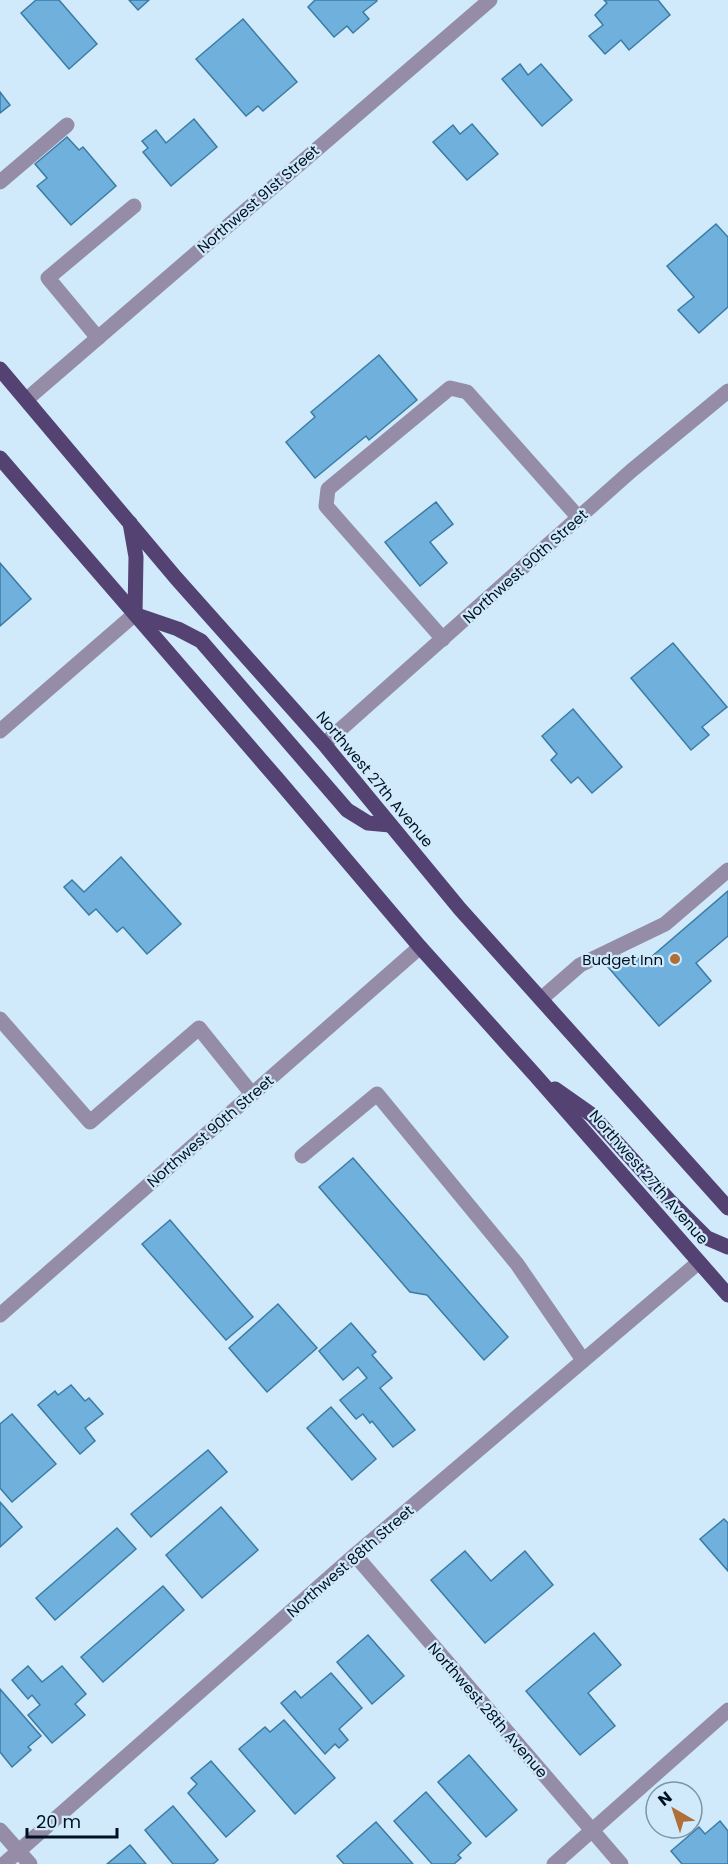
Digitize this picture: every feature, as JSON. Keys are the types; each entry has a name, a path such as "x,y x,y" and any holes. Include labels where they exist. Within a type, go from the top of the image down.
{"main road":[{"name":"Northwest 27th Avenue","path":"0,369 184,587 324,744 460,909 728,1208"},
{"name":"Northwest 27th Avenue","path":"0,458 420,947 728,1295"},
{"path":"130,523 136,557 135,614 178,629 201,641 347,810 369,823 390,825"},
{"path":"535,1075 592,1115 664,1195 707,1238 728,1247"}],"street":[{"name":"Northwest 91st Street","path":"27,399 490,0"},
{"path":"0,183 67,125"},
{"path":"98,338 48,278 134,206"},
{"path":"443,639 326,506 328,489 450,388 467,392 579,518"},
{"name":"Northwest 90th Street","path":"324,744 631,471 728,391"},
{"path":"0,731 135,614"},
{"path":"541,999 580,965 664,924 728,870"},
{"name":"Northwest 90th Street","path":"0,1315 420,947"},
{"path":"0,1019 90,1122 199,1028 252,1094"},
{"path":"302,1156 377,1094 517,1264 583,1360"},
{"name":"Northwest 88th Street","path":"4,1864 356,1555 699,1262"},
{"name":"Northwest 28th Avenue","path":"356,1555 621,1864"},
{"path":"554,1864 728,1710"},
{"path":"0,1830 30,1864"}],"building":[{"path":"36,0 59,0 97,44 69,69 21,13"},
{"path":"129,0 149,0 138,10"},
{"path":"315,0 377,1 363,12 369,19 353,33 347,26 334,37 308,7"},
{"path":"604,0 658,0 670,15 629,50 621,40 605,54 589,36 603,25 595,15 607,3"},
{"path":"243,19 297,82 263,111 258,106 246,116 196,59"},
{"path":"520,64 528,75 541,64 572,100 542,126 502,79"},
{"path":"0,92 10,105 0,113"},
{"path":"194,119 217,147 171,186 143,152 148,148 142,141 156,130 166,143"},
{"path":"472,124 498,154 467,180 433,142 453,125 460,134"},
{"path":"67,137 79,150 83,147 116,186 71,225 37,186 47,178 35,164"},
{"path":"716,224 728,237 728,307 699,333 678,310 694,297 667,266"},
{"path":"379,355 417,400 369,440 366,436 315,478 286,442 315,417 311,412"},
{"path":"436,502 453,524 430,542 447,563 420,586 385,542"},
{"path":"0,563 31,599 0,626"},
{"path":"673,643 727,707 702,727 709,735 691,750 631,678"},
{"path":"573,709 622,767 592,793 578,777 571,783 551,760 557,754 542,736"},
{"path":"121,857 181,924 147,954 123,927 117,932 96,909 89,915 64,887 72,880 84,892"},
{"name":"Budget Inn","path":"728,891 728,936 696,963 711,981 659,1026 608,967 620,955 627,963 635,955 643,964"},
{"path":"353,1158 508,1337 484,1360 427,1295 410,1292 319,1187"},
{"path":"170,1220 253,1317 226,1340 142,1244"},
{"path":"278,1304 317,1348 267,1392 229,1348"},
{"path":"351,1323 376,1352 372,1355 392,1378 380,1388 415,1430 393,1447 372,1421 370,1423 363,1414 356,1419 340,1400 367,1378 358,1367 343,1380 319,1351"},
{"path":"71,1385 85,1401 89,1398 103,1414 85,1428 95,1441 80,1454 38,1405 55,1391 58,1395"},
{"path":"331,1407 376,1459 352,1480 307,1428"},
{"path":"12,1414 56,1464 12,1502 0,1488 0,1424"},
{"path":"208,1450 227,1472 151,1537 131,1514"},
{"path":"0,1502 22,1527 0,1547"},
{"path":"221,1507 258,1550 202,1598 166,1555"},
{"path":"724,1519 728,1523 728,1571 700,1539"},
{"path":"117,1528 136,1549 55,1620 36,1598"},
{"path":"465,1551 491,1581 525,1551 553,1585 485,1643 431,1580"},
{"path":"163,1586 184,1610 103,1682 81,1657"},
{"path":"594,1633 621,1665 588,1693 615,1726 580,1755 526,1691"},
{"path":"368,1635 404,1676 372,1704 337,1662"},
{"path":"28,1666 42,1682 62,1666 86,1694 75,1704 85,1715 52,1743 28,1715 40,1705 32,1695 28,1699 12,1680"},
{"path":"331,1673 362,1708 339,1729 348,1740 339,1748 335,1744 325,1754 281,1703 295,1691 301,1698"},
{"path":"0,1689 41,1736 28,1747 31,1750 12,1767 0,1752"},
{"path":"284,1720 335,1778 295,1814 239,1749 265,1727 270,1732"},
{"path":"469,1755 517,1810 486,1837 438,1782"},
{"path":"211,1761 255,1811 226,1837 188,1793 197,1784 191,1778"},
{"path":"426,1792 471,1843 458,1855 461,1858 454,1864 432,1864 394,1821"},
{"path":"173,1806 218,1860 213,1864 173,1864 145,1830"},
{"path":"720,1821 728,1831 728,1864 682,1864 671,1851 684,1840 704,1840 705,1834"},
{"path":"376,1822 413,1864 344,1864 337,1856"},
{"path":"130,1845 146,1864 107,1864"}],"place":[{"name":"Budget Inn","path":"675,959"}]}
